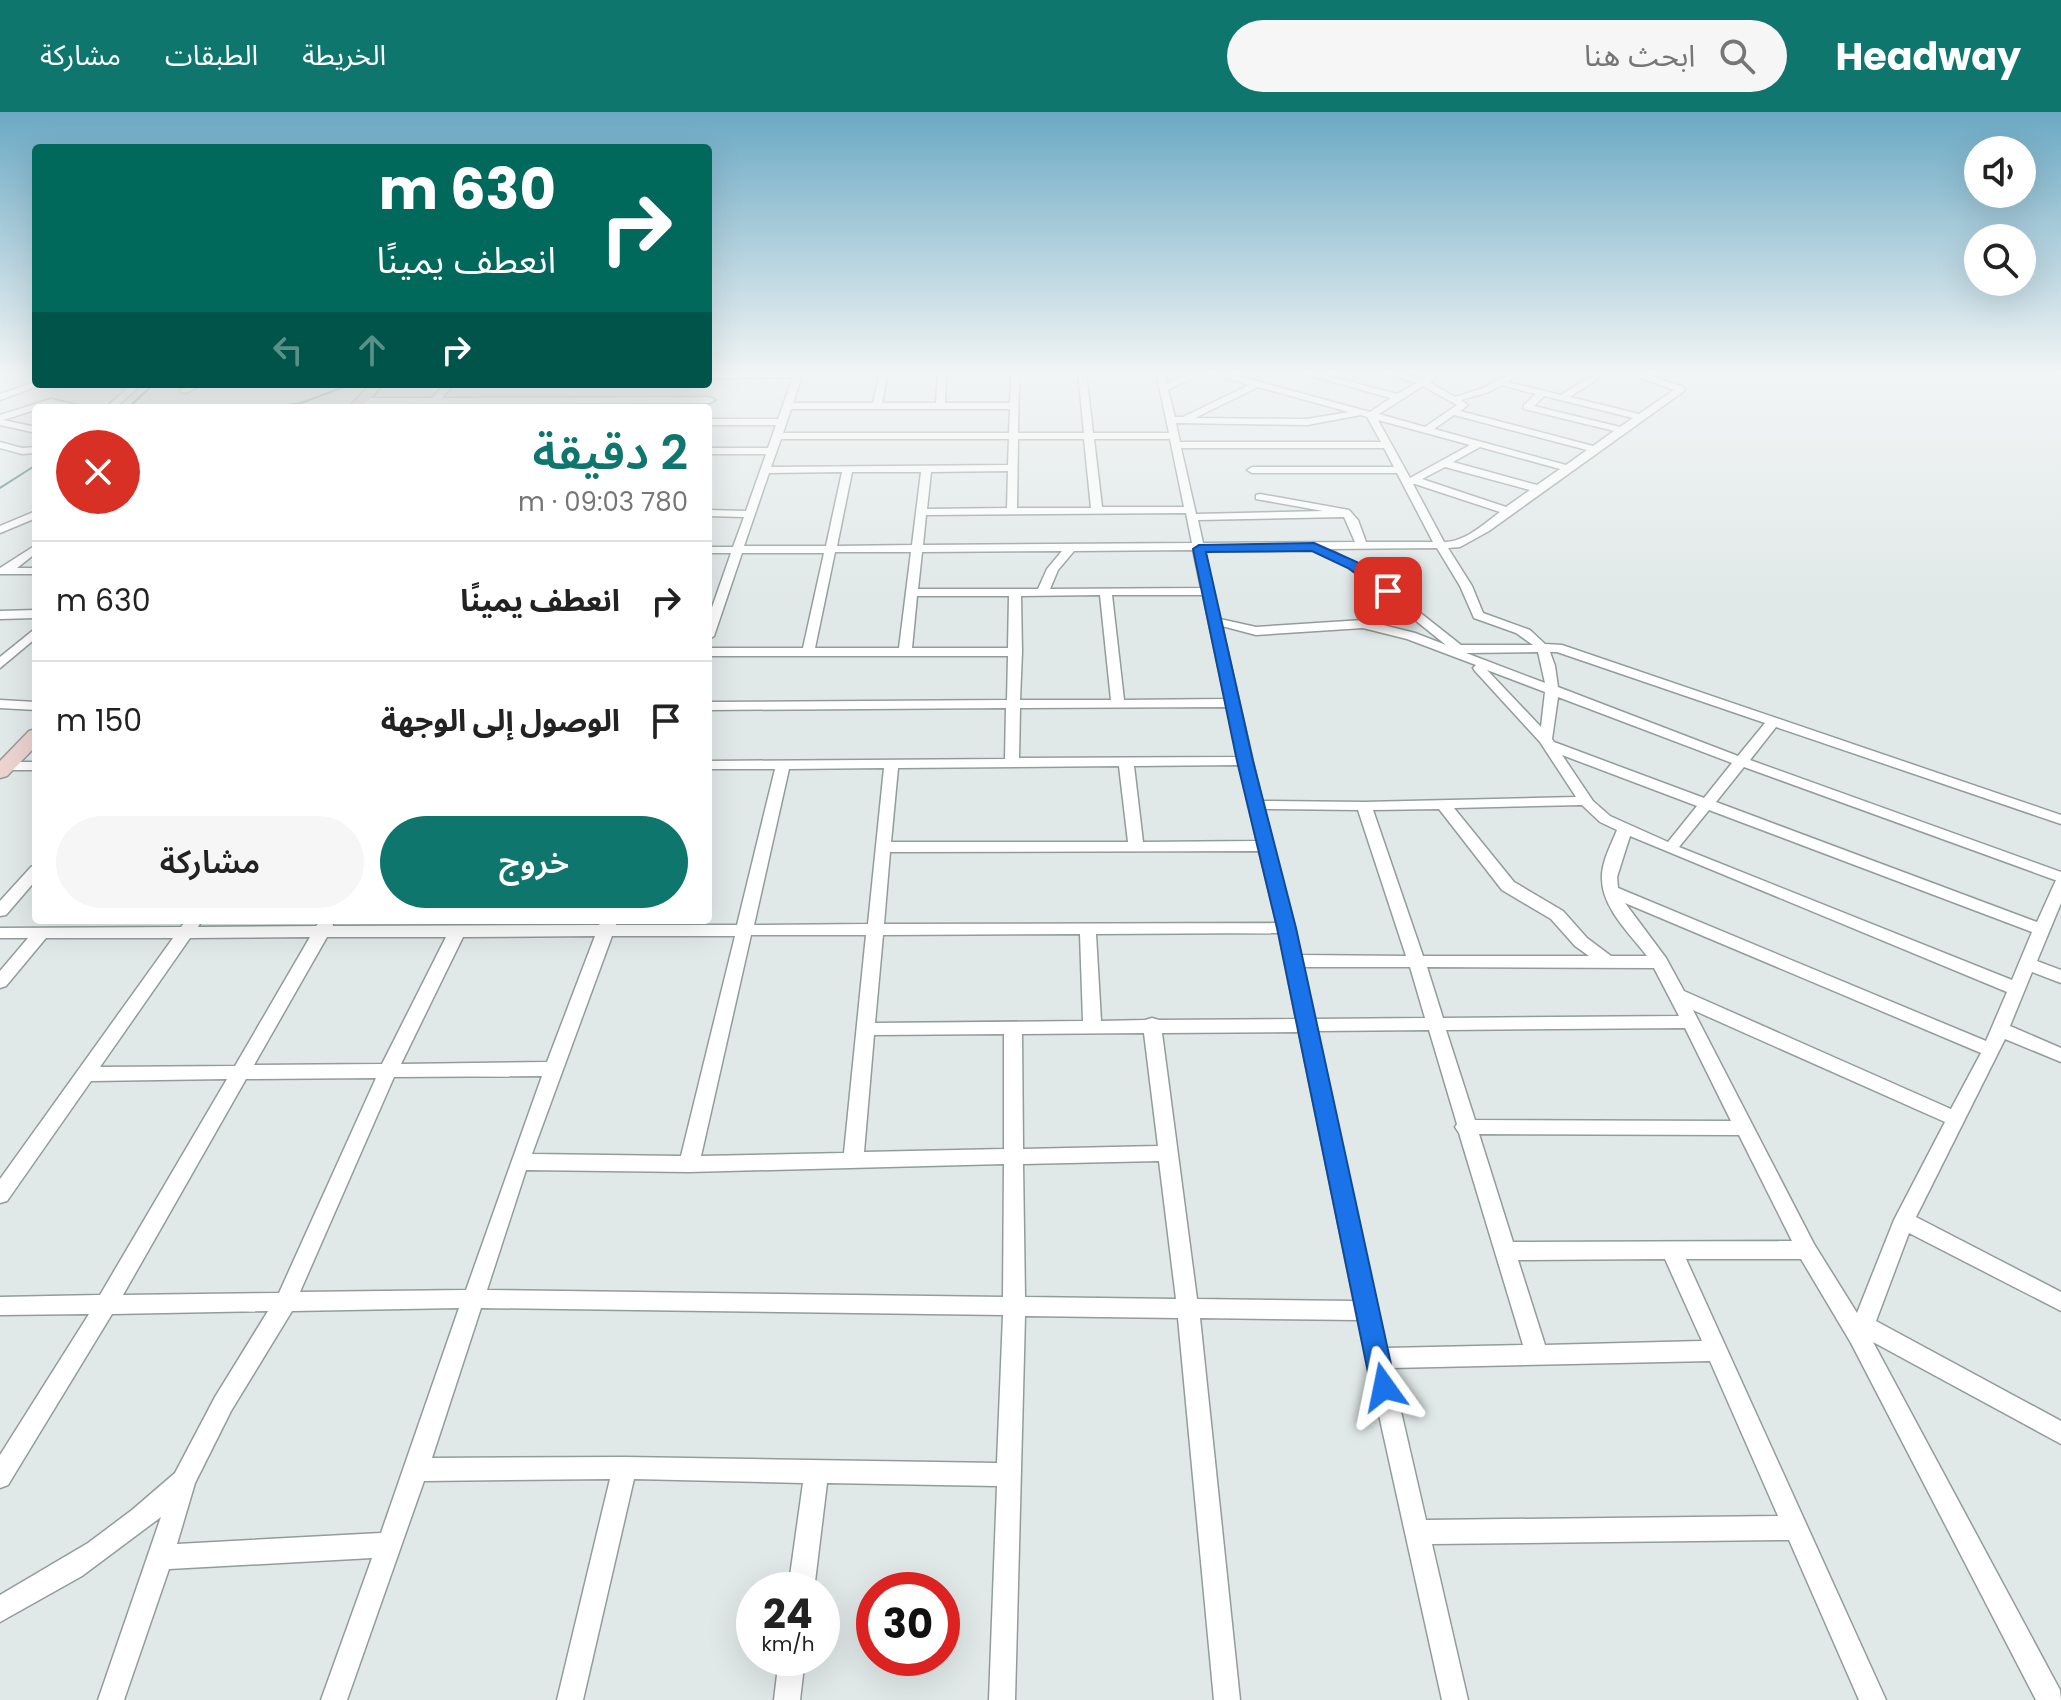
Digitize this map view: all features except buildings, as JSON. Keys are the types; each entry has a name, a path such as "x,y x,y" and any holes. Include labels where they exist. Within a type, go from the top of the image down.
{"street":[{"path":"4,446 32,450"},
{"path":"712,624 774,446"},
{"path":"1012,512 1014,446"},
{"path":"1090,446 1097,511"},
{"path":"1179,446 1245,761 1286,928 1377,1358 1455,1700"},
{"path":"1244,446 1266,515"},
{"path":"1389,446 1400,470 1411,482 1478,615 1527,634 1541,646 1547,660 1551,691 1547,742"},
{"path":"1411,482 1476,446"},
{"path":"1487,446 1567,468"},
{"path":"1583,446 1594,449"},
{"path":"712,550 1441,546 1461,543 1485,529 1598,446"},
{"path":"712,451 772,451"},
{"path":"1447,464 1538,489"},
{"path":"765,470 1013,468"},
{"path":"808,652 848,469"},
{"path":"905,651 926,469"},
{"path":"1252,470 1400,470"},
{"path":"1411,482 1507,511"},
{"path":"1260,497 1312,504 1349,514"},
{"path":"922,512 1349,514"},
{"path":"712,513 750,514"},
{"path":"1349,514 1362,547"},
{"path":"0,530 32,516"},
{"path":"1314,547 1365,573 1473,662 1547,742 1586,801 1605,819 1670,849 2017,989"},
{"path":"1042,593 1053,569 1069,550"},
{"path":"2,571 32,551"},
{"path":"2,571 32,571"},
{"path":"912,593 1208,591"},
{"path":"712,593 723,592"},
{"path":"1106,593 1118,704"},
{"path":"1012,763 1015,594"},
{"path":"0,615 32,614"},
{"path":"1215,621 1256,631 1368,625 1443,646 1473,662 2061,877"},
{"path":"0,664 32,636"},
{"path":"1459,649 1541,646 1565,650 2061,820"},
{"path":"712,652 1016,652"},
{"path":"712,706 1233,703"},
{"path":"0,704 32,706"},
{"path":"1670,849 1773,722"},
{"path":"2,768 32,739"},
{"path":"1547,742 2042,930"},
{"path":"712,765 1245,761"},
{"path":"1126,762 1136,847"},
{"path":"853,1161 891,764"},
{"path":"689,1164 783,765"},
{"path":"2,768 32,766"},
{"path":"1255,805 1586,801"},
{"path":"1443,804 1508,886 1557,915 1589,949 1607,962"},
{"path":"1364,806 1416,960 1537,1354"},
{"path":"1625,829 1613,859 1609,877 1611,891 1623,914 1660,962 1742,1128 1807,1250 1861,1330 2050,1700"},
{"path":"882,847 1265,846"},
{"path":"0,911 32,875"},
{"path":"1861,1330 1904,1220 1991,1050 2061,884"},
{"path":"1611,891 1991,1050"},
{"path":"0,933 326,925 412,925 458,930 608,925 744,931 1286,928"},
{"path":"0,1477 106,1305 326,925"},
{"path":"334,1700 416,1470 519,1162 608,925"},
{"path":"0,1195 9,1170 86,1074 190,926"},
{"path":"1088,928 1092,1025"},
{"path":"111,1700 161,1557 184,1480 223,1404 285,1303 389,1069 458,930"},
{"path":"0,982 41,933"},
{"path":"1293,961 1660,962"},
{"path":"2027,963 2061,977"},
{"path":"1676,995 1956,1119"},
{"path":"864,1029 1152,1024 1307,1026 1689,1022"},
{"path":"1152,1024 1188,1310 1227,1700"},
{"path":"1002,1700 1014,1307 1013,1026"},
{"path":"1999,1029 2061,1055"},
{"path":"86,1074 552,1069"},
{"path":"1465,1127 1742,1128"},
{"path":"519,1162 689,1164 1169,1153"},
{"path":"1904,1220 2060,1299"},
{"path":"1504,1251 1673,1253 1807,1250"},
{"path":"1673,1253 1873,1700"},
{"path":"0,1306 471,1299 1367,1311"},
{"path":"1861,1330 2061,1433"},
{"path":"1377,1358 1717,1351"},
{"path":"416,1470 625,1468 1010,1475"},
{"path":"570,1700 625,1468"},
{"path":"803,1572 817,1470"},
{"path":"0,1609 79,1565 145,1517 184,1480"},
{"path":"1416,1532 1796,1528"},
{"path":"161,1557 389,1545"},
{"path":"787,1700 790,1676"}],"waterway":[{"path":"0,488 32,468"}],"route":[{"path":"1384,1387 1286,928 1245,761 1199,549 1314,547 1353,565 1388,591"}]}
